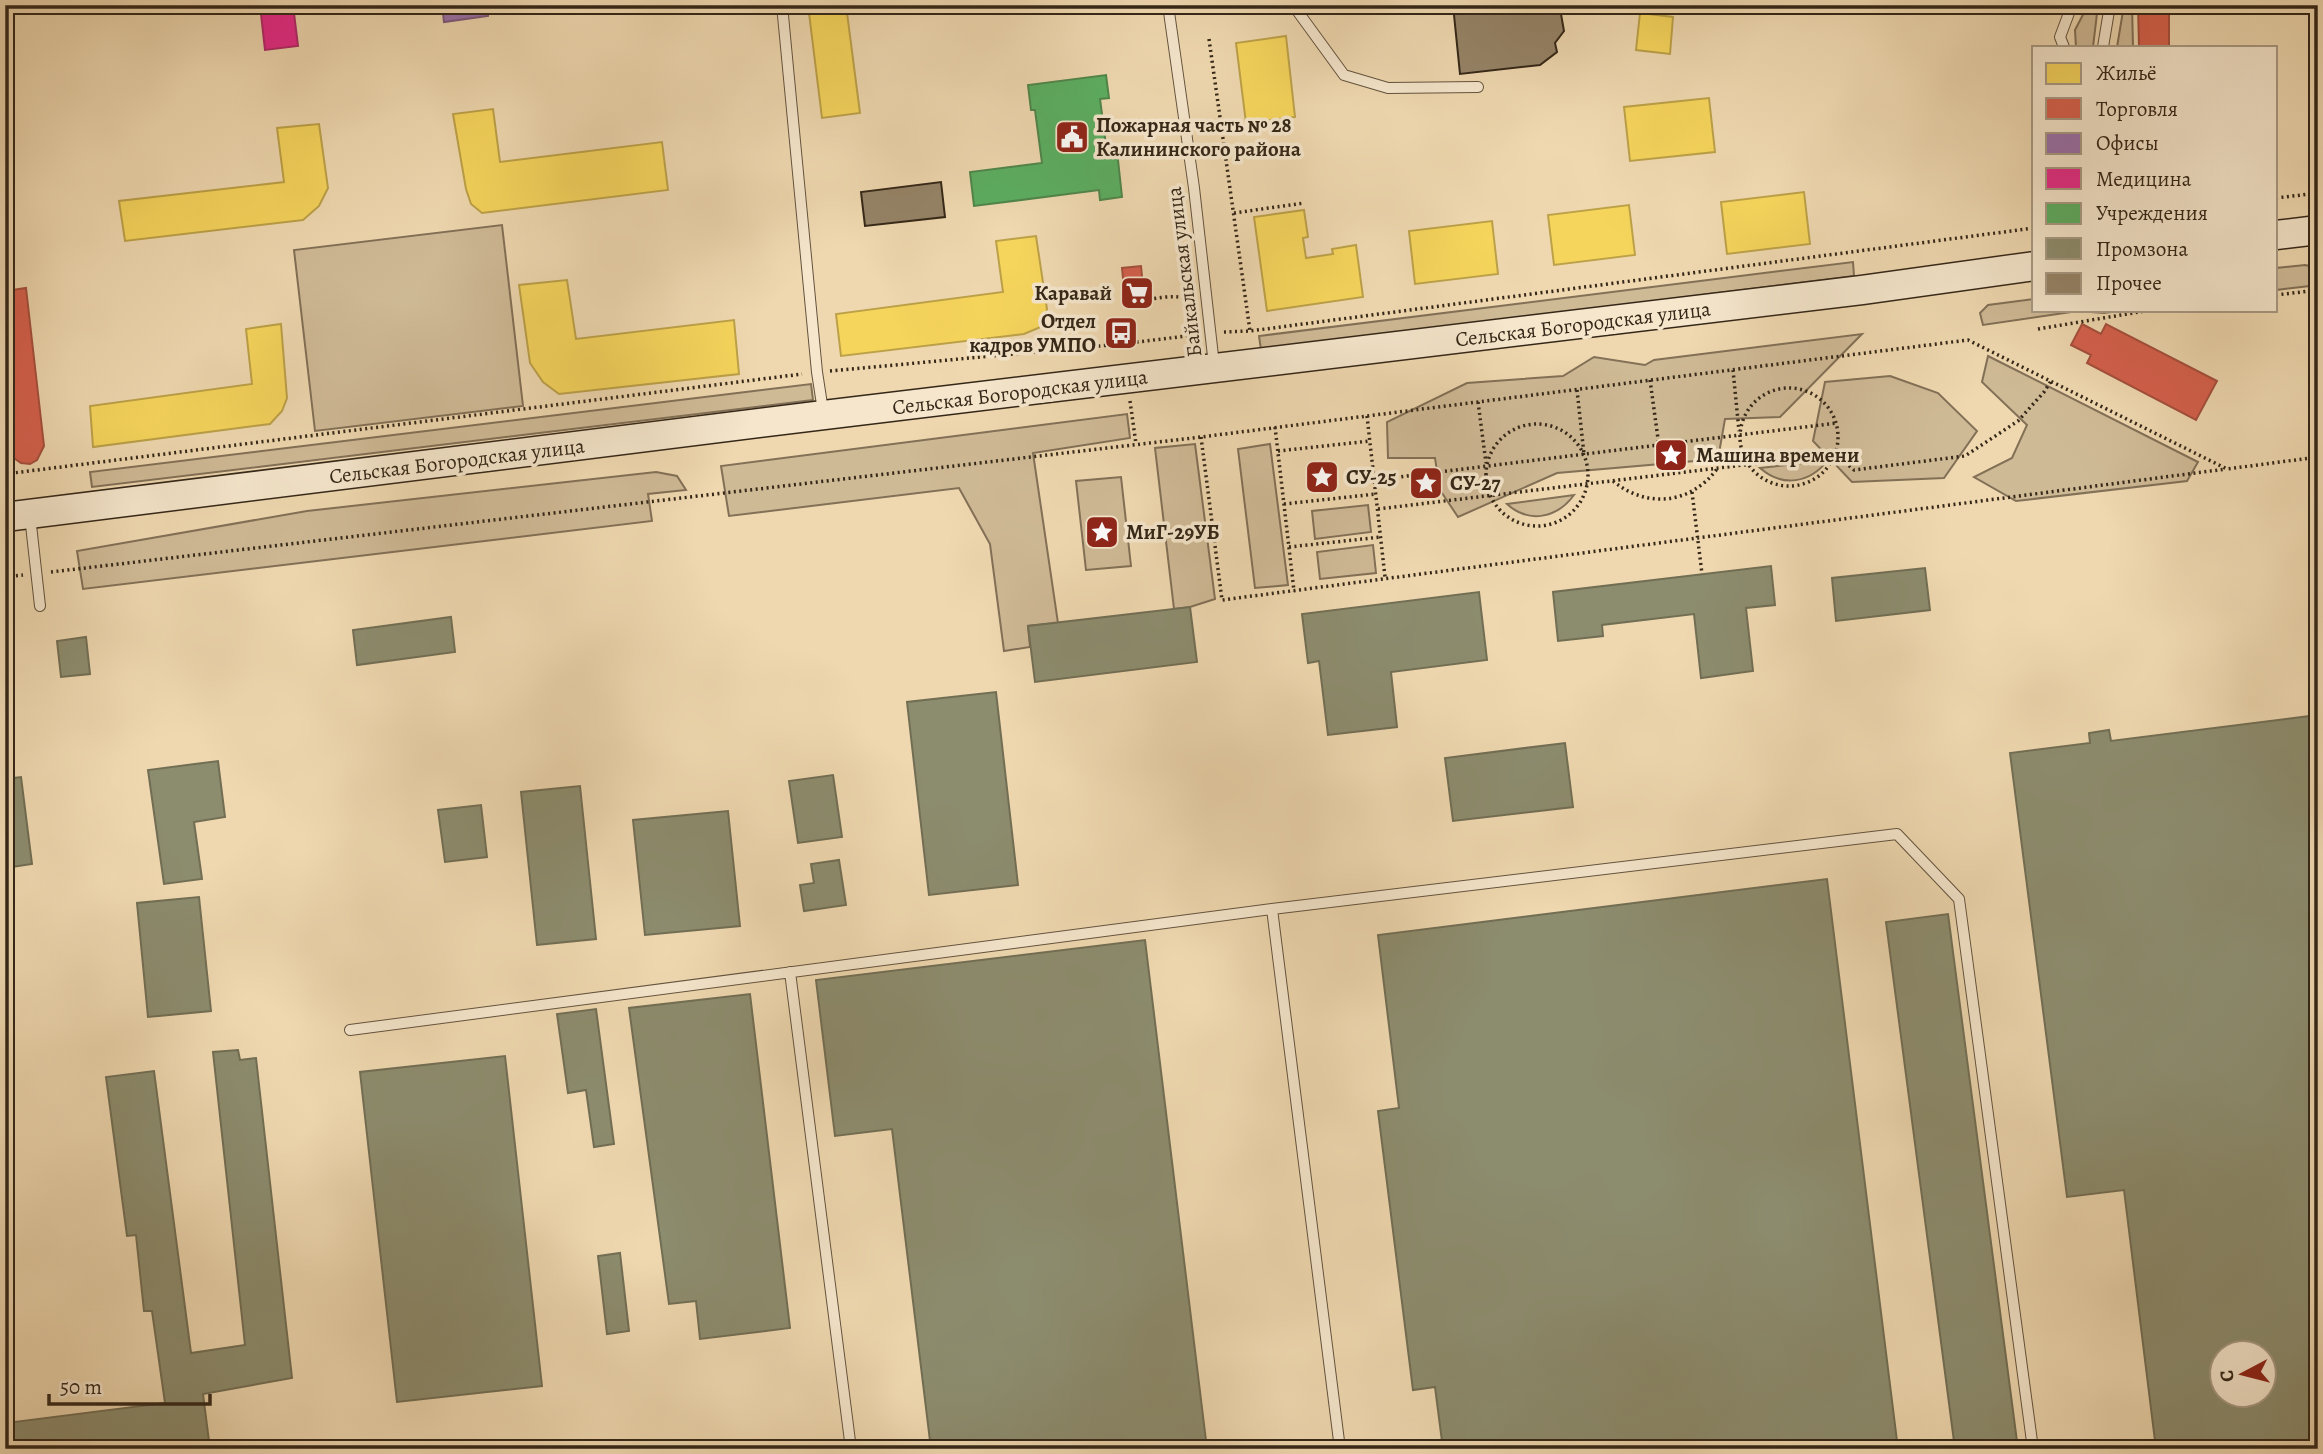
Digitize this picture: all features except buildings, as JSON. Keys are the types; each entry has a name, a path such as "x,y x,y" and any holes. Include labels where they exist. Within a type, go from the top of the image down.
{"main road":[{"path":"2278,235 2318,230"},
{"name":"Сельская Богородская улица","path":"17,515 1862,290 2032,266"}],"lane":[{"path":"782,5 817,372 824,415"},
{"name":"Байкальская улица","path":"1168,5 1194,188 1215,369"},
{"path":"1293,5 1344,75 1388,88 1478,88"},
{"path":"2064,46 2060,37 2072,5"},
{"path":"2103,46 2110,5"},
{"path":"17,515 37,574 40,606"},
{"path":"350,1030 1272,909 1897,834 1959,899 2033,1449"},
{"path":"1272,909 1340,1449"},
{"path":"790,972 851,1449"}],"path":[{"path":"1209,39 1250,331"},
{"path":"2278,198 2318,193"},
{"path":"1234,213 1304,203"},
{"path":"5,474 817,372 1121,344 1210,332 1250,331 2032,228"},
{"path":"2278,295 2318,290"},
{"path":"1138,301 1185,297 1196,303"},
{"path":"2038,328 2138,312"},
{"path":"5,577 1201,437 1968,340 2227,469"},
{"path":"1733,370 1739,436 1742,452 1759,477 1788,487 1803,485 1828,468 1839,439 1837,423 1830,409 1819,398 1805,390 1790,387 1768,393 1749,407 1739,436"},
{"path":"1650,380 1658,446"},
{"path":"1378,509 1835,454 1854,470 1965,456 2018,421 2045,392 2051,381"},
{"path":"1478,402 1490,496 1498,509 1511,520 1526,526 1543,526 1559,522 1572,513 1588,484 1577,390"},
{"path":"1367,416 1385,578"},
{"path":"1374,480 1837,423"},
{"path":"1486,466 1499,440 1524,425 1553,426 1577,443 1584,455"},
{"path":"1275,428 1294,591"},
{"path":"1201,437 1222,600 2318,457"},
{"path":"1278,451 1370,441"},
{"path":"1613,481 1625,492 1639,498 1656,499 1692,492 1705,484 1717,469"},
{"path":"1692,492 1702,574"},
{"path":"1284,504 1376,494"},
{"path":"1289,547 1381,537"}],"shaded area":[{"path":"2088,5 2098,5 2093,46 2076,46 2075,30"},
{"path":"2124,5 2132,5 2133,46 2117,46"},
{"path":"502,225 523,406 315,431 294,250"},
{"path":"1853,262 1854,276 1261,350 1259,336"},
{"path":"2305,265 2318,268 2318,285 2278,290 2278,268"},
{"path":"2032,299 2032,312 2071,312 1983,325 1980,313 1988,305"},
{"path":"1862,334 1780,417 1725,419 1718,459 1557,473 1458,517 1440,490 1435,458 1388,458 1387,422 1467,383 1563,376 1594,357 1645,365 1654,360"},
{"path":"1988,356 2198,462 2187,481 2016,501 1974,477 2012,458 2027,425 1982,382"},
{"path":"1890,376 1938,393 1977,431 1944,478 1852,482 1813,441 1825,382"},
{"path":"811,384 813,400 92,487 90,472"},
{"path":"1127,414 1130,438 1033,453 1058,623 1028,626 1030,647 1004,651 990,544 959,488 729,516 721,466"},
{"path":"1195,444 1215,599 1174,609 1155,448"},
{"path":"1270,444 1288,585 1255,588 1238,449"},
{"path":"1828,460 1813,474 1796,480 1778,478 1760,468"},
{"path":"656,472 677,476 686,490 648,494 652,521 83,589 77,551 307,511"},
{"path":"1121,477 1131,566 1086,570 1076,481"},
{"path":"1574,495 1559,509 1542,516 1524,514 1507,504"},
{"path":"1368,505 1371,532 1315,539 1312,511"},
{"path":"1373,545 1376,573 1320,579 1317,552"}],"place":[{"name":"Пожарная часть № 28 Калининского района","path":"1072,137"},
{"name":"Каравай","path":"1137,293"},
{"name":"Отдел кадров УМПО","path":"1121,333"},
{"name":"Машина времени","path":"1671,455"},
{"name":"СУ-25","path":"1322,477"},
{"name":"СУ-27","path":"1426,483"},
{"name":"МиГ-29УБ","path":"1102,532"}]}
